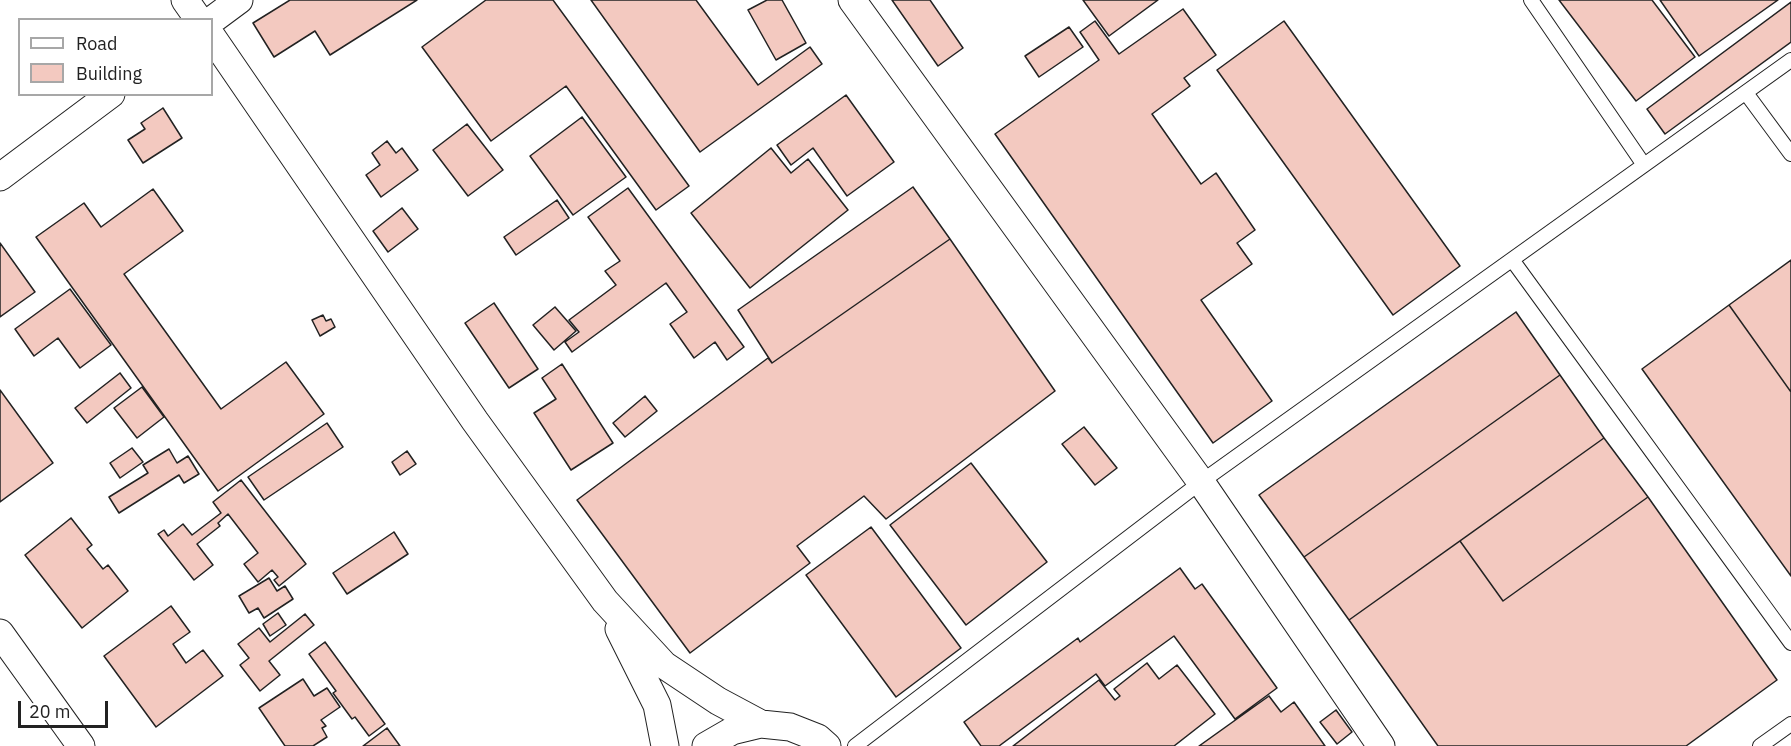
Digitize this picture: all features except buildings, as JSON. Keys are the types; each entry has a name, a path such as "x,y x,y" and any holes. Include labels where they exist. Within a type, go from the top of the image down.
{"street":[{"path":"185,0 198,18"},
{"path":"213,19 239,0"},
{"path":"852,0 1201,482 1381,746"},
{"path":"213,38 475,421 604,601 664,665 718,701 761,724"},
{"path":"0,177 108,96"},
{"path":"604,601 657,705 665,746"},
{"path":"0,633 81,746"},
{"path":"706,746 732,731 761,724 790,727 818,738 827,746"}],"lane":[{"path":"1531,0 1644,165"},
{"path":"855,746 1201,482 1791,60"},
{"path":"1746,93 1791,154"},
{"path":"1513,261 1791,643"},
{"path":"1760,746 1791,724"}]}
